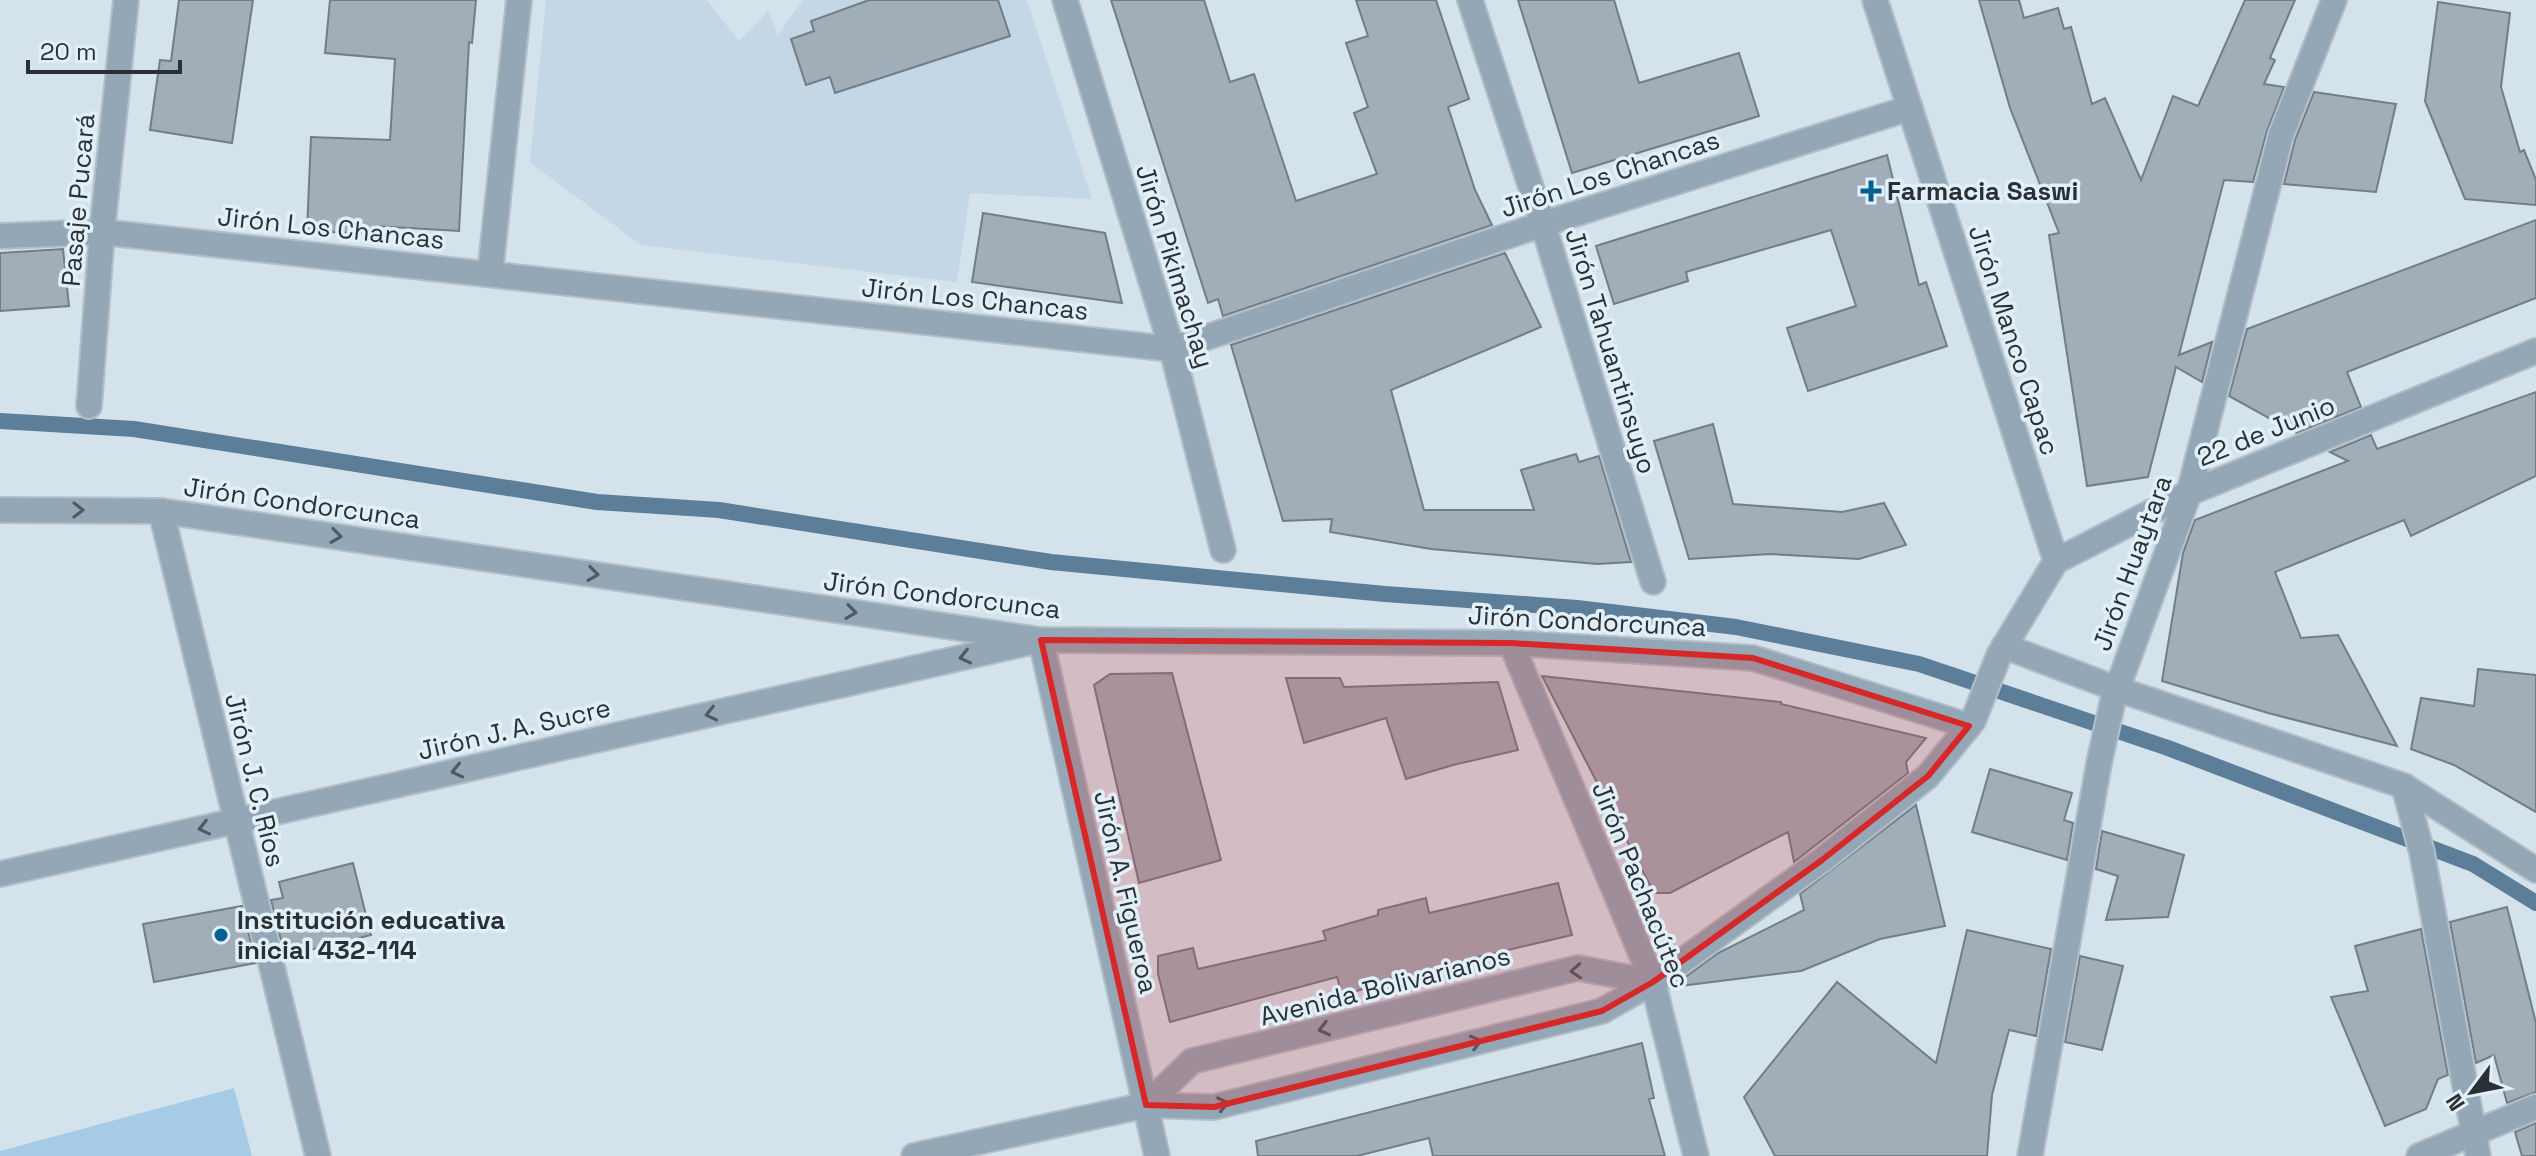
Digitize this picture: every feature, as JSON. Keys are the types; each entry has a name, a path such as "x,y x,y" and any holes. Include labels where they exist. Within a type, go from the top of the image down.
{"street":[{"name":"Pasaje Pucará","path":"89,406 102,232 126,0"},
{"path":"490,274 519,0"},
{"name":"Jirón Pikimachay","path":"1065,0 1172,349 1223,550"},
{"name":"Jirón Tahuantinsuyo","path":"1470,0 1543,224 1653,582"},
{"name":"Jirón Manco Capac","path":"1875,0 2056,561"},
{"name":"Jirón Huaytara","path":"2030,1156 2115,695 2189,493 2281,135 2334,0"},
{"name":"Jirón Los Chancas","path":"0,236 102,232 1172,349 1543,224 1910,108"},
{"name":"22 de Junio","path":"2056,561 2189,493 2536,351"},
{"name":"Jirón Condorcunca","path":"0,510 161,511 1041,640 1511,643 1753,658 1971,724"},
{"name":"Jirón J. C. Ríos","path":"161,511 318,1156"},
{"path":"914,1156 1146,1105 1214,1107 1602,1011 1653,982 1822,860 1928,776 1971,724 2002,650 2056,561"},
{"name":"Jirón J. A. Sucre","path":"0,874 1041,640"},
{"name":"Jirón A. Figueroa","path":"1041,640 1157,1156"},
{"name":"Jirón Pachacútec","path":"1511,643 1653,982 1696,1156"},
{"path":"2002,650 2115,695 2405,793 2536,870"},
{"path":"2405,793 2422,853 2476,1144"},
{"name":"Avenida Bolivarianos","path":"1146,1105 1192,1061 1578,968 1653,982"},
{"path":"2419,1156 2476,1144 2536,1107"}],"highlighted area":[{"path":"1041,640 1511,643 1753,658 1969,726 1928,776 1822,860 1653,982 1602,1011 1214,1107 1146,1105"}],"shaded area":[{"path":"546,0 707,0 739,41 768,11 778,35 803,0 1027,0 1092,199 970,193 957,282 641,245 530,162"},
{"path":"234,1088 252,1156 0,1156 0,1151"}],"building":[{"path":"179,0 253,0 232,143 150,130 160,60 171,61"},
{"path":"330,0 476,0 472,43 469,42 459,231 375,226 375,234 307,231 311,137 390,140 395,59 325,53"},
{"path":"869,0 998,0 1010,36 835,93 830,77 806,85 791,39 814,31 811,21"},
{"path":"1111,0 1204,0 1230,82 1254,74 1296,201 1377,174 1354,113 1368,107 1346,43 1368,36 1356,0 1436,0 1469,99 1448,107 1475,190 1492,225 1223,316 1218,299 1208,303"},
{"path":"1518,0 1614,0 1639,83 1739,53 1759,116 1572,173"},
{"path":"1979,0 2019,0 2024,18 2058,8 2064,29 2071,27 2092,104 2105,98 2141,180 2173,96 2198,106 2245,0 2295,0 2270,58 2275,60 2264,84 2284,87 2267,131 2253,182 2224,180 2179,355 2212,342 2202,382 2176,367 2148,477 2087,486 2049,235 2059,233 2010,108"},
{"path":"2438,2 2510,13 2501,87 2520,152 2524,150 2536,180 2536,205 2465,199 2425,101"},
{"path":"2314,92 2396,104 2376,192 2284,184 2295,140"},
{"path":"1887,155 1919,285 1926,282 1947,346 1808,391 1787,328 1856,306 1831,230 1686,272 1688,281 1614,304 1596,246"},
{"path":"983,213 1105,233 1122,303 972,282"},
{"path":"2536,220 2536,298 2347,372 2361,407 2296,433 2229,396 2247,329"},
{"path":"63,249 69,306 0,311 0,253"},
{"path":"1505,253 1541,327 1391,390 1424,510 1534,510 1521,470 1576,454 1579,462 1599,456 1631,562 1597,564 1431,549 1330,532 1332,519 1283,521 1231,345"},
{"path":"2536,392 2536,476 2411,536 2404,520 2275,572 2301,638 2338,635 2397,746 2268,713 2162,681 2183,553 2195,520 2348,461 2330,452 2371,435 2377,449"},
{"path":"1713,424 1733,504 1842,512 1884,503 1906,545 1859,559 1770,554 1689,559 1654,441"},
{"path":"2478,669 2536,675 2536,812 2454,765 2411,749 2421,698 2474,706"},
{"path":"1172,673 1221,860 1139,883 1094,685 1110,674"},
{"path":"1542,676 1781,702 1926,738 1906,762 1908,773 1794,862 1788,832 1670,893 1654,893"},
{"path":"1286,678 1340,678 1344,687 1498,682 1518,750 1406,779 1386,718 1304,743"},
{"path":"1990,769 2072,793 2064,820 2073,823 2067,860 1972,832"},
{"path":"1916,805 1945,926 1880,939 1801,971 1672,987 1718,953 1804,910 1800,894"},
{"path":"2102,831 2184,855 2168,917 2106,920 2118,876 2096,869"},
{"path":"353,863 371,935 285,956 271,900 283,898 279,882"},
{"path":"1558,883 1572,935 1443,965 1342,995 1337,977 1170,1022 1158,974 1158,956 1193,948 1198,969 1326,940 1323,931 1378,915 1378,910 1426,898 1429,913"},
{"path":"242,906 256,963 154,982 143,924"},
{"path":"2507,907 2536,1023 2536,1092 2507,1103 2494,1055 2476,1063 2450,922"},
{"path":"2421,929 2448,1075 2438,1079 2426,1109 2385,1126 2331,997 2368,991 2355,946"},
{"path":"1967,930 2051,949 2036,1036 2009,1030 1992,1095 1987,1156 1775,1156 1744,1097 1837,982 1936,1063"},
{"path":"2080,956 2123,966 2102,1050 2065,1042"},
{"path":"1642,1043 1654,1098 1649,1099 1665,1156 1433,1156 1429,1138 1357,1156 1258,1156 1256,1141"},
{"path":"2536,1123 2536,1156 2522,1156 2515,1132"}],"waterway":[{"path":"0,421 134,429 597,502 719,510 1051,562 1385,594 1577,608 1736,627 1919,664 2168,748 2473,864 2536,903"}],"place":[{"name":"Farmacia Saswi","path":"1871,191"},
{"name":"Institución educativa inicial 432-114","path":"221,935"}]}
